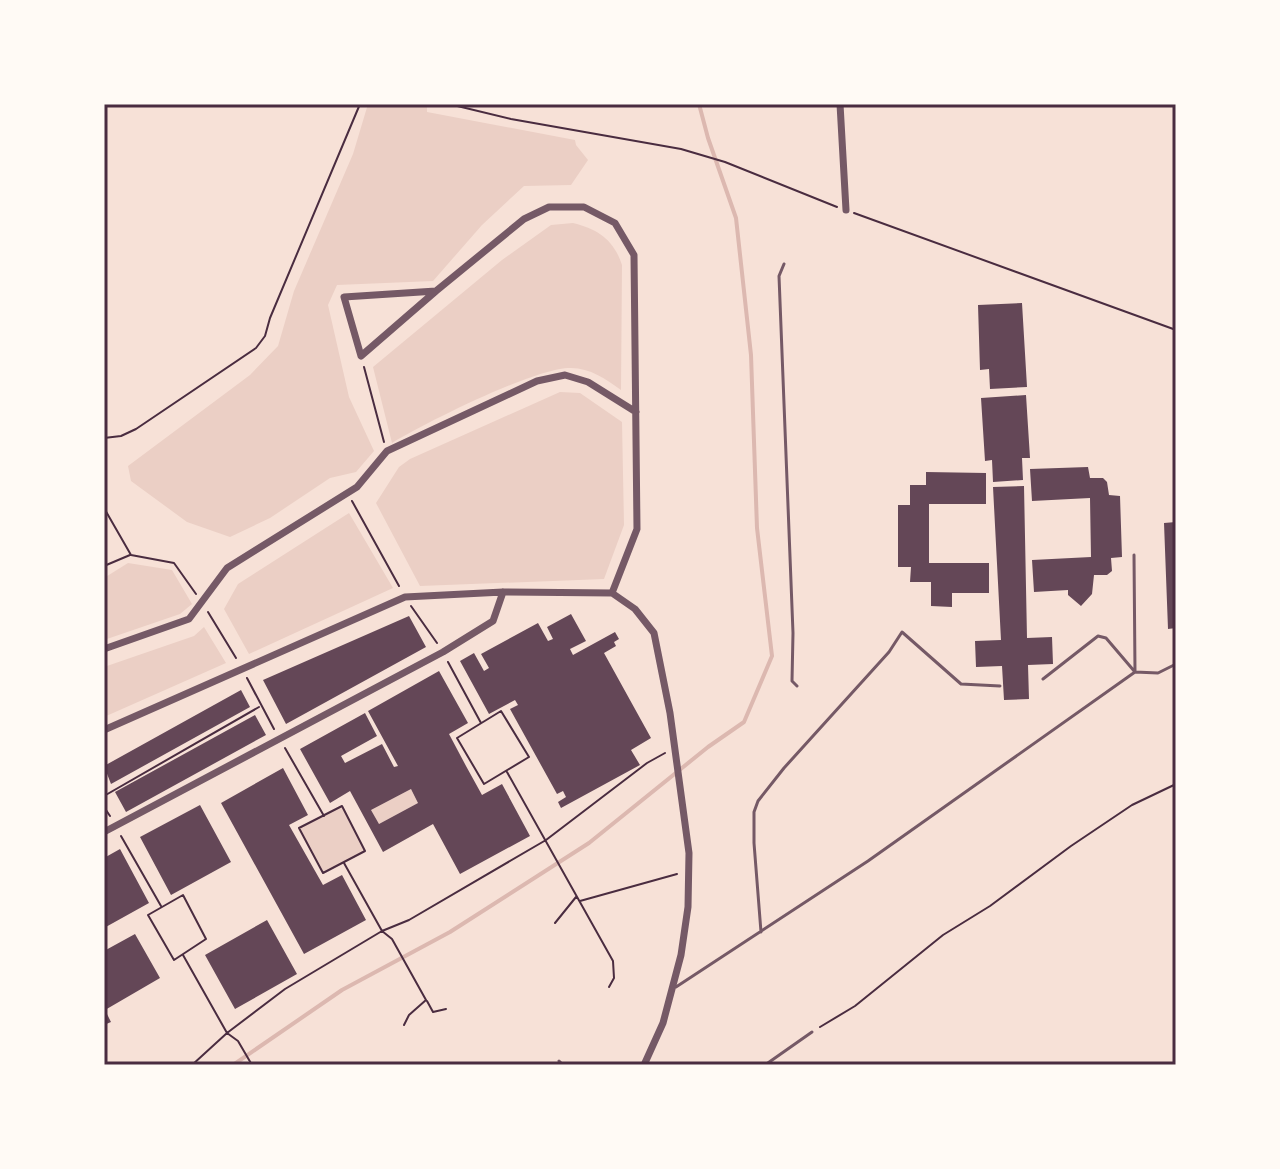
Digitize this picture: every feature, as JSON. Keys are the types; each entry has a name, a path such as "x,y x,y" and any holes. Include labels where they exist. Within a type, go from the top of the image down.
{"street":[{"path":"840,104 846,210"},
{"path":"436,291 344,297 361,356 524,219 549,207 584,207 615,223 634,255 637,529 612,593"},
{"path":"104,649 189,619 227,568 357,487 387,451 537,381 565,375 588,382 636,412"},
{"path":"104,832 443,652 493,621 503,592"},
{"path":"104,730 405,597 503,592 612,593 635,609 654,633 670,713 690,875 681,955 663,1023 644,1065"}],"lane":[{"path":"784,264 779,276 793,606 792,681 797,686"},
{"path":"1134,555 1135,672"},
{"path":"761,932 754,843 754,812 758,801 889,652 902,632 961,684 1000,686"},
{"path":"1043,679 1098,636 1106,638 1135,672"},
{"path":"672,989 880,853 1135,672 1158,673 1176,664"},
{"path":"765,1065 812,1032"},
{"path":"559,1061 563,1065"}],"path":[{"path":"104,438 121,436 136,429 256,348 265,336 360,104"},
{"path":"449,104 511,119 681,149 725,162 846,210 1176,330"},
{"path":"361,356 387,451"},
{"path":"347,493 405,597 443,652 481,723"},
{"path":"104,508 131,555"},
{"path":"104,566 131,555 174,563 242,668 324,816"},
{"path":"104,796 261,706"},
{"path":"501,711 529,757 484,784 457,738 481,723 501,711"},
{"path":"192,1065 227,1033 285,989 546,840 647,763 673,749"},
{"path":"507,772 613,961 614,978 609,987"},
{"path":"812,1032 855,1006 943,935 990,906 1120,813 1176,784"},
{"path":"342,806 365,851 323,873 299,828 324,816 342,806"},
{"path":"104,807 161,906"},
{"path":"344,862 382,931 392,939 433,1012 446,1009"},
{"path":"580,901 676,874 690,875"},
{"path":"183,895 206,939 174,960 148,915 161,906 183,895"},
{"path":"555,923 577,896"},
{"path":"183,955 227,1033 238,1041 252,1065"},
{"path":"404,1025 409,1015 426,1000"}],"shaded area":[{"path":"368,104 427,104 427,112 575,140 588,160 571,185 524,186 482,225 433,281 337,285 328,305 349,397 374,451 356,472 330,478 270,518 230,537 187,522 131,481 128,466 250,375 278,346 294,291 353,154"},
{"path":"573,223 590,229 610,242 622,265 621,390 585,370 555,370 481,398 392,443 373,367 502,260 551,225"},
{"path":"560,392 580,393 622,422 624,525 604,579 420,586 376,503 399,467 410,459"},
{"path":"349,513 393,588 249,654 224,609 238,584"},
{"path":"128,563 172,570 192,604 180,614 104,640 104,578"},
{"path":"204,627 226,663 104,717 104,667 194,636"},
{"path":"411,789 418,803 379,824 371,810"},
{"path":"342,806 365,851 323,873 300,828"}],"building":[{"path":"1022,303 1027,387 990,389 989,369 980,370 978,305"},
{"path":"1026,395 1030,458 1022,458 1023,480 993,482 992,460 985,461 981,398"},
{"path":"1088,467 1090,478 1103,478 1107,482 1109,495 1120,496 1122,557 1111,558 1112,571 1107,575 1094,575 1092,594 1081,606 1068,595 1068,590 1034,592 1032,560 1091,557 1090,498 1032,501 1030,469"},
{"path":"926,472 986,473 986,504 929,504 929,563 989,563 989,593 952,593 952,607 931,606 931,582 910,582 911,567 898,567 898,505 910,505 910,485 926,485"},
{"path":"1024,486 1027,638 1052,637 1053,664 1028,665 1029,699 1004,700 1002,666 976,667 975,641 1001,640 993,487"},
{"path":"1176,522 1176,628 1168,629 1164,523"},
{"path":"571,614 586,641 570,649 573,655 615,632 619,639 614,642 616,646 604,653 651,738 631,750 640,765 561,808 558,802 566,797 563,791 557,794 510,709 518,705 515,700 489,714 460,661 474,653 484,671 489,668 481,654 538,623 548,641 553,639 547,627"},
{"path":"409,616 426,647 286,724 263,680"},
{"path":"439,671 468,723 449,734 466,766 482,795 502,784 530,836 460,874 433,824 383,852 350,791 330,803 300,749 365,713 377,736 341,756 345,763 382,744 394,767 398,766 368,711","holes":["411,789 418,803 379,824 371,810"]},
{"path":"241,690 250,707 111,784 104,766"},
{"path":"255,715 266,735 126,812 115,792"},
{"path":"283,768 308,815 289,825 323,885 342,875 366,920 304,954 221,803"},
{"path":"200,805 231,862 171,895 140,837"},
{"path":"120,849 149,903 104,928 104,858"},
{"path":"267,920 297,974 235,1009 205,955"},
{"path":"135,934 160,978 105,1010 111,1022 104,1025 104,951"}],"waterway":[{"path":"233,1065 342,990 450,932 589,843 708,747 744,722 772,656 757,528 751,355 736,218 699,104"}]}
